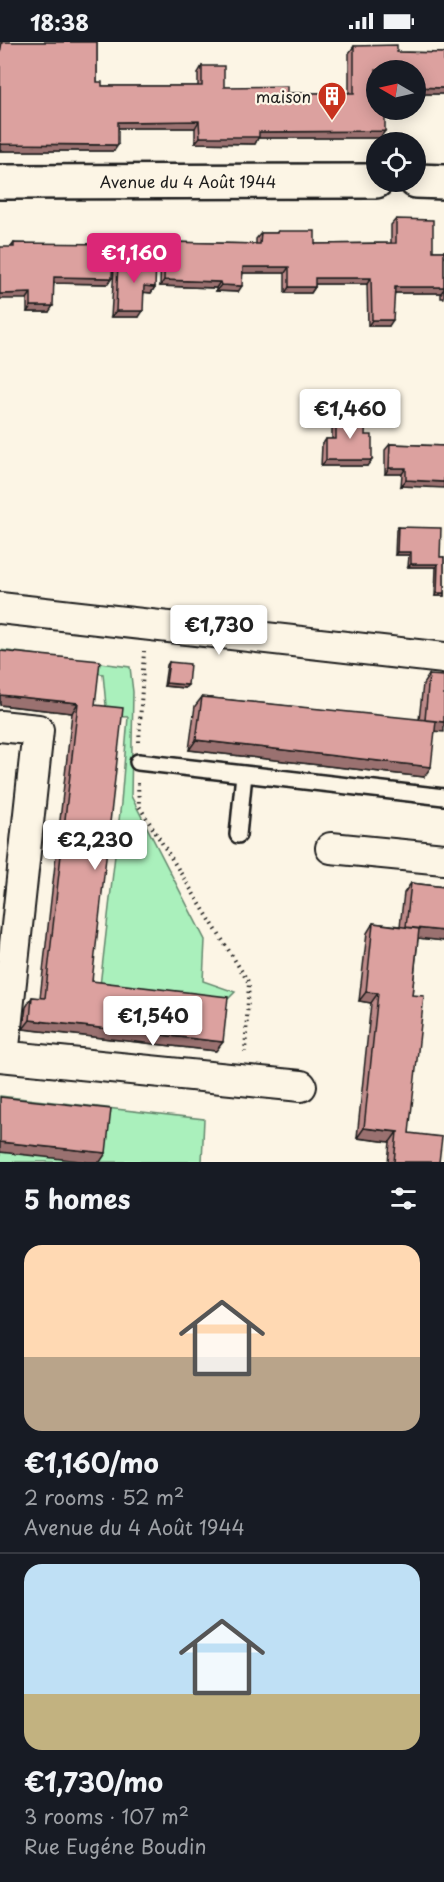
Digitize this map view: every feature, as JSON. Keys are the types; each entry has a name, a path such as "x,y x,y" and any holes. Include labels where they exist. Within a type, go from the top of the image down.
{"street":[{"name":"Avenue du 4 Août 1944","path":"0,182 366,181"},
{"path":"426,181 444,182"},
{"path":"0,608 444,658"},
{"path":"0,726 38,730 1,1056 301,1086"},
{"path":"331,848 444,859"}],"lane":[{"path":"138,762 444,797"},
{"path":"238,835 244,774"}],"path":[{"path":"146,623 138,762 139,806 249,983 243,1080"}],"green space":[{"path":"0,650 130,667 133,692 131,796 205,940 203,981 235,992 221,1006 100,986 121,803 128,717 107,716 103,674 0,662"},
{"path":"0,1096 204,1119 202,1162 0,1162"}],"building":[{"path":"2,42 97,42 97,82 102,82 102,86 202,86 202,66 224,66 224,87 287,86 287,93 354,93 354,46 397,45 397,52 444,53 444,88 426,87 426,60 366,60 366,120 385,120 385,131 259,132 259,137 200,137 199,121 118,122 118,145 0,144"},
{"path":"396,219 433,220 433,251 444,251 444,287 395,287 393,320 372,320 371,278 315,278 315,287 289,287 289,267 243,267 242,286 221,285 220,282 164,280 165,242 260,244 261,233 315,231 315,244 396,243"},
{"path":"14,243 113,244 112,278 54,277 53,306 31,306 31,293 0,294 0,247 14,247"},
{"path":"118,262 156,262 155,287 144,286 143,311 116,311"},
{"path":"343,413 366,413 365,435 372,435 372,460 326,460 326,439 336,439 336,423 343,423"},
{"path":"390,444 444,446 444,482 406,480 406,468 389,468"},
{"path":"398,527 441,528 440,557 444,557 444,593 437,593 438,564 411,564 411,552 397,552"},
{"path":"0,651 100,661 95,705 123,708 92,981 228,997 223,1042 30,1020 32,997 45,998 78,703 0,695"},
{"path":"169,662 190,664 188,685 166,683"},
{"path":"429,675 444,676 444,722 425,720"},
{"path":"202,697 436,721 431,767 196,740"},
{"path":"411,883 444,887 444,931 406,927"},
{"path":"373,923 419,929 412,995 424,996 409,1133 442,1137 439,1162 394,1162 397,1132 399,1132 364,1128 378,993 366,992"},
{"path":"0,1097 111,1109 106,1153 0,1142"}],"place":[{"name":"maison","path":"332,122"}]}
